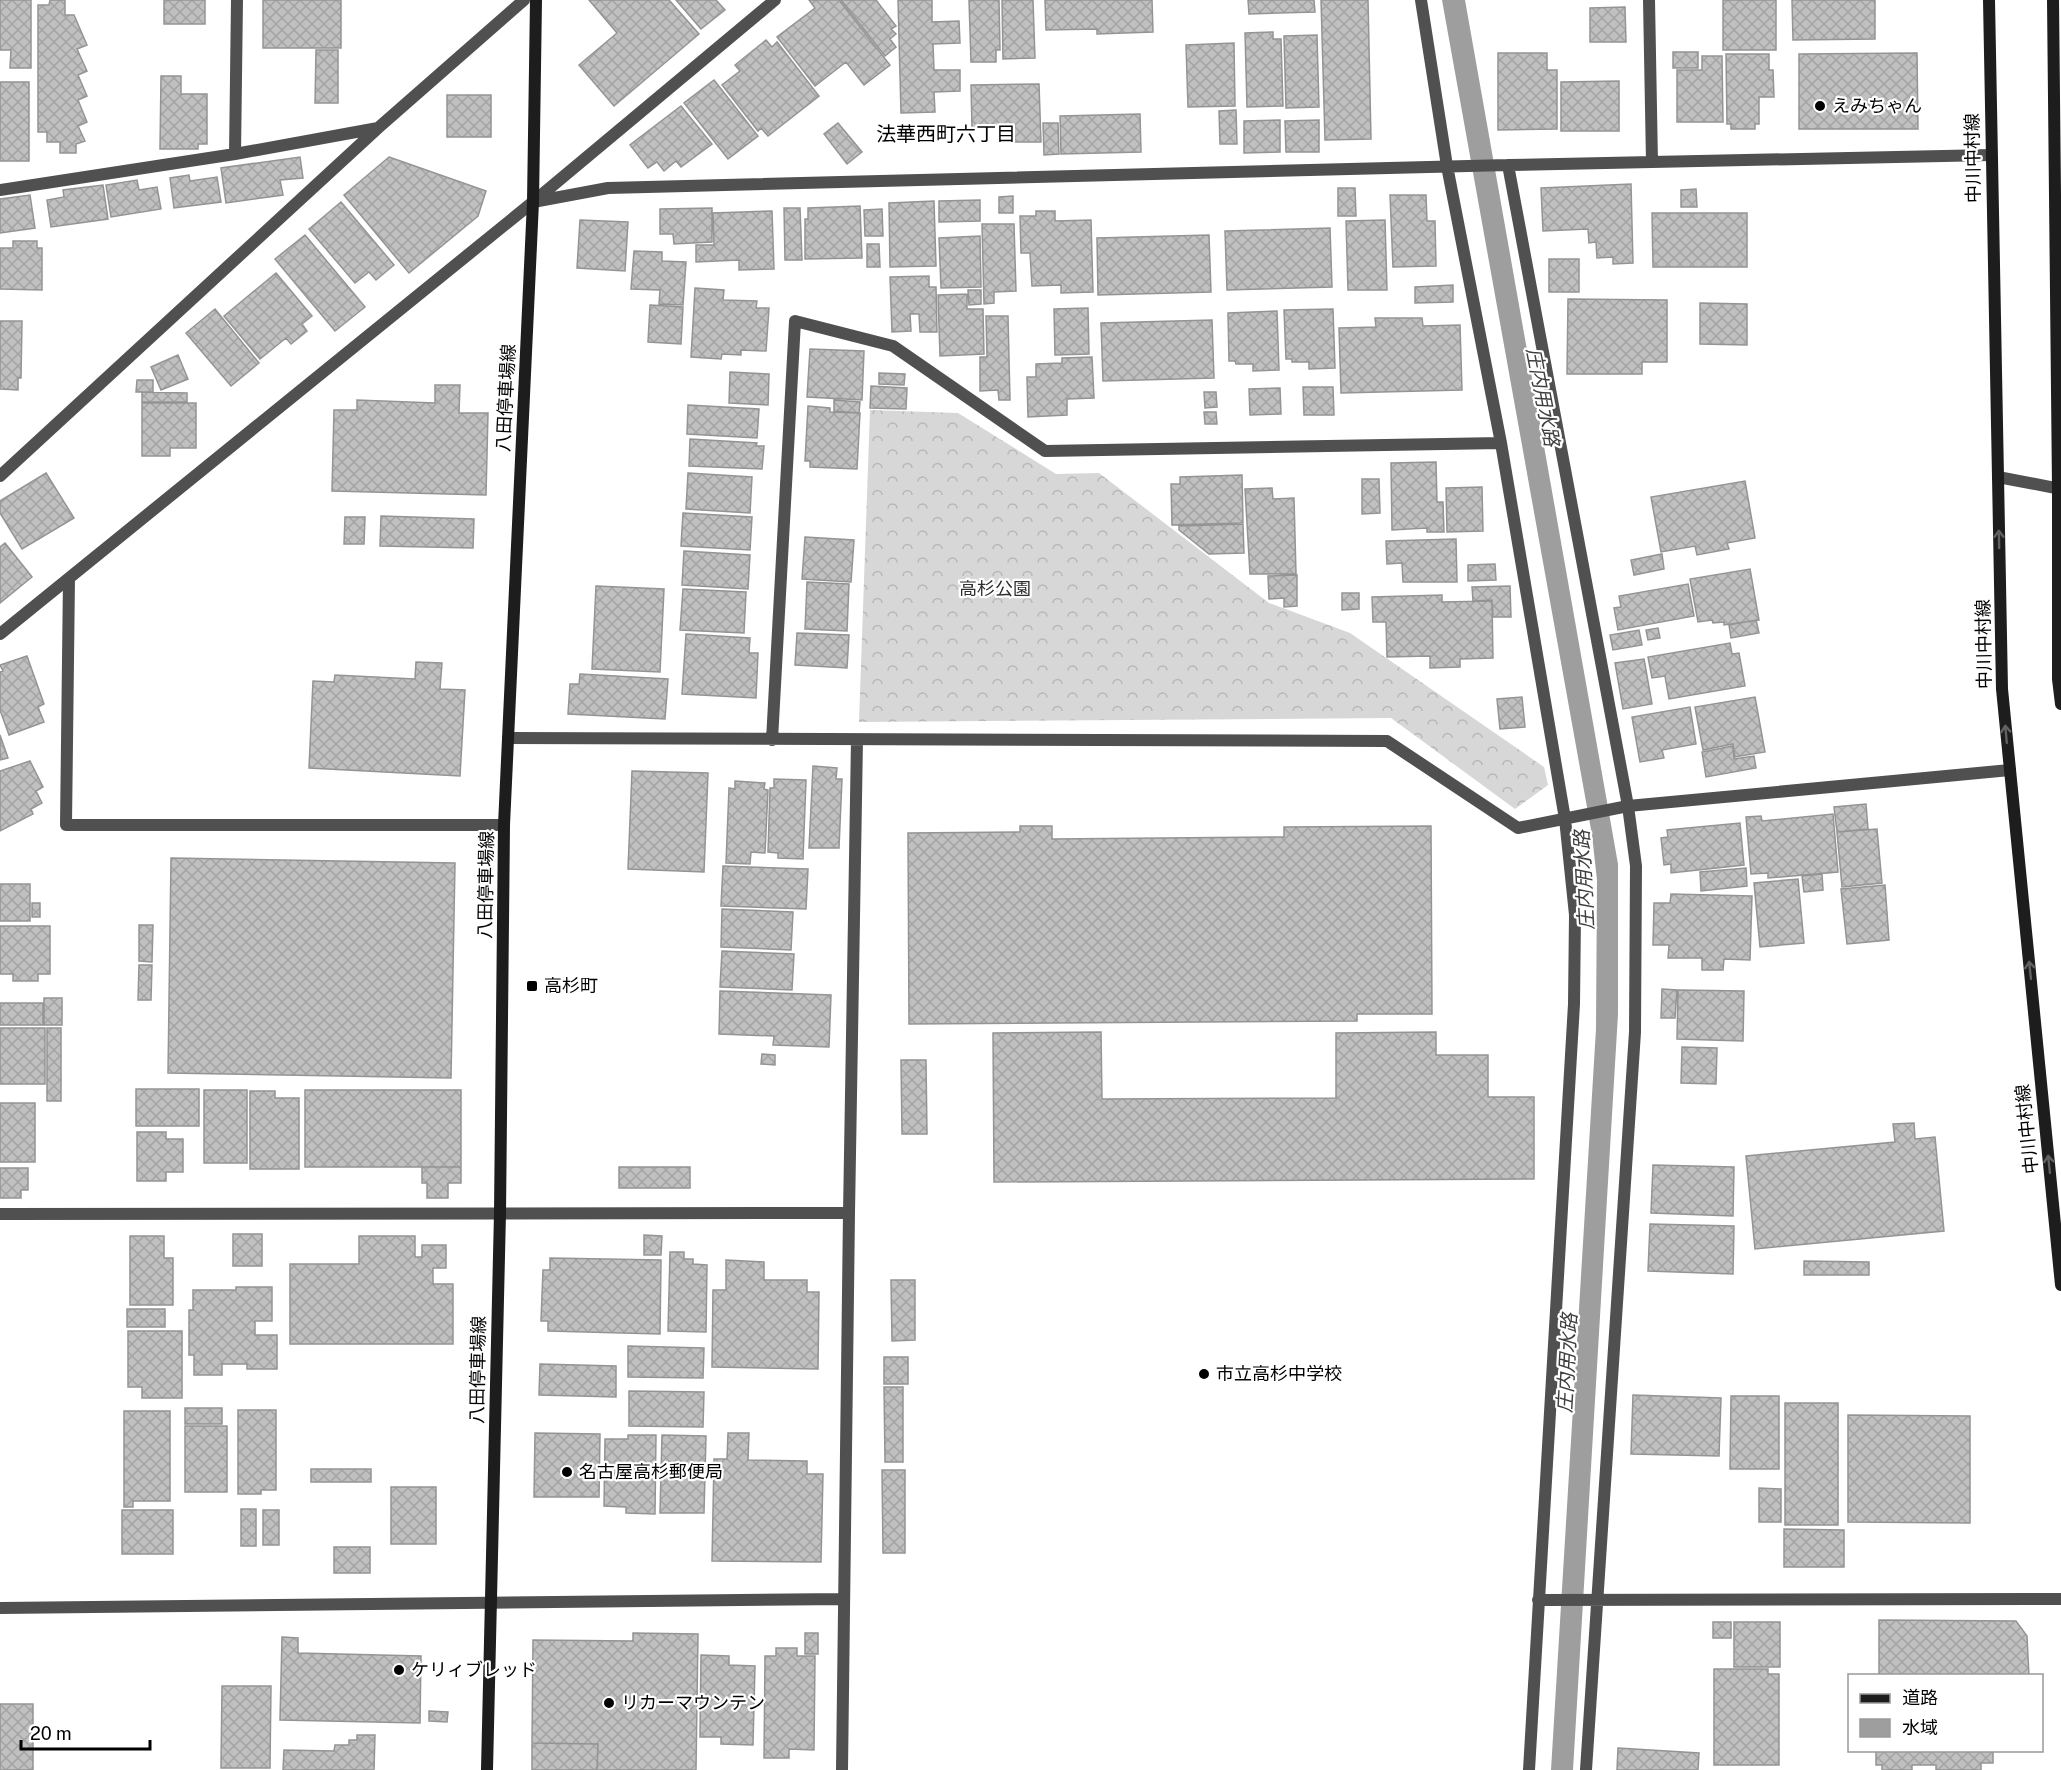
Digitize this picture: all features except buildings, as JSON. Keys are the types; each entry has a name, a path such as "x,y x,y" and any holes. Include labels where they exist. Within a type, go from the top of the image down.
{"main road":[{"name":"八田停車場線","path":"487,1770 500,1214 504,825 533,202 536,0"},
{"name":"中川中村線","path":"1989,0 2002,689 2061,1285"},
{"path":"2053,0 2058,155 2060,488 2058,679 2061,704"}],"street":[{"path":"236,154 237,0"},
{"path":"0,476 378,128 524,0"},
{"path":"0,634 533,202 775,0"},
{"path":"1421,0 1448,166 1501,444 1565,819 1575,915 1574,1004 1528,1770"},
{"path":"1649,0 1652,162"},
{"path":"0,190 236,154 378,128"},
{"path":"533,202 608,188 1448,166 1991,155"},
{"path":"1504,165 1628,806 1636,866 1635,1032 1594,1599 1586,1770"},
{"path":"772,740 795,321 893,346 1045,451 1501,444"},
{"path":"1998,477 2060,488"},
{"path":"69,578 66,825 504,825"},
{"path":"508,738 1387,741 1518,828 1628,806 2010,770"},
{"path":"842,1770 857,740"},
{"path":"0,1214 849,1213"},
{"path":"0,1608 844,1599"},
{"path":"1538,1600 2061,1599"}],"green space":[{"name":"高杉公園","path":"870,410 958,413 1056,474 1099,473 1269,603 1350,633 1544,767 1548,785 1515,809 1391,718 859,722"}],"water":[{"path":"1442,0 1465,0 1618,864 1618,1014 1573,1770 1551,1770 1596,1029 1597,880 1592,835"}],"place":[{"name":"えみちゃん","path":"1820,106"},
{"name":"高杉町","path":"532,986"},
{"name":"市立高杉中学校","path":"1204,1374"},
{"name":"名古屋高杉郵便局","path":"567,1472"},
{"name":"ケリィブレッド","path":"399,1670"},
{"name":"リカーマウンテン","path":"609,1703"}],"district":[{"name":"法華西町六丁目","path":"946,134"}],"water label":[{"name":"庄内用水路","path":"1543,397"},
{"name":"庄内用水路","path":"1584,880"},
{"name":"庄内用水路","path":"1567,1363"}]}
